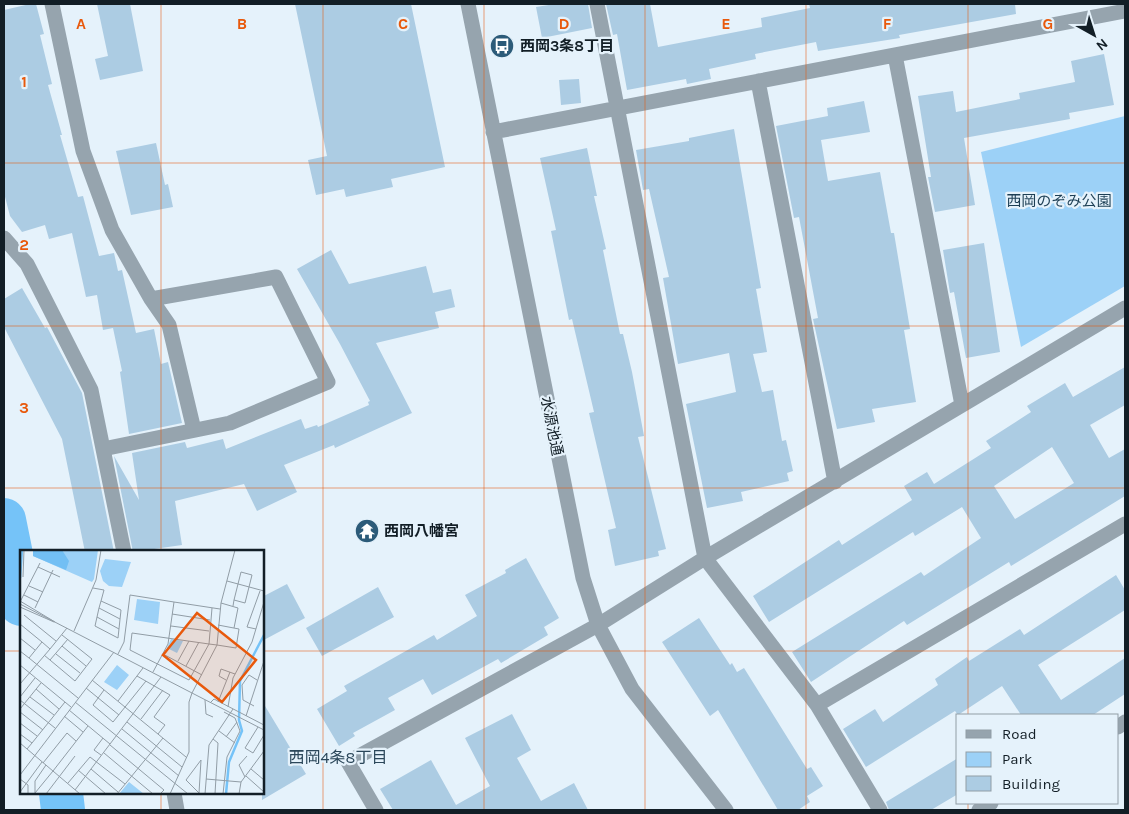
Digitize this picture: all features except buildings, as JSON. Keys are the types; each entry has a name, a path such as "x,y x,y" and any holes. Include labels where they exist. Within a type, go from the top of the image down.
{"street":[{"path":"52,4 83,151 112,230 151,299 169,325 194,430"},
{"name":"水源池通","path":"468,4 583,578 598,625 632,689 726,810"},
{"path":"596,4 705,558 817,705 880,810"},
{"path":"493,132 1125,11"},
{"path":"895,55 962,405"},
{"path":"758,81 835,482"},
{"path":"4,238 27,264 91,390 124,550"},
{"path":"103,449 230,423 328,382 276,277 151,299"},
{"path":"376,810 348,762 598,625 705,558 1125,308"},
{"path":"817,705 1125,524"},
{"path":"174,794 177,810"}],"green space":[{"name":"西岡のぞみ公園","path":"1125,116 1125,286 1021,347 981,152"}],"waterway":[{"path":"4,520 20,599"},
{"path":"61,794 63,810"}],"place":[{"name":"西岡3条8丁目","path":"502,46"},
{"name":"西岡八幡宮","path":"367,531"}],"district":[{"name":"西岡4条8丁目","path":"338,757"}]}
